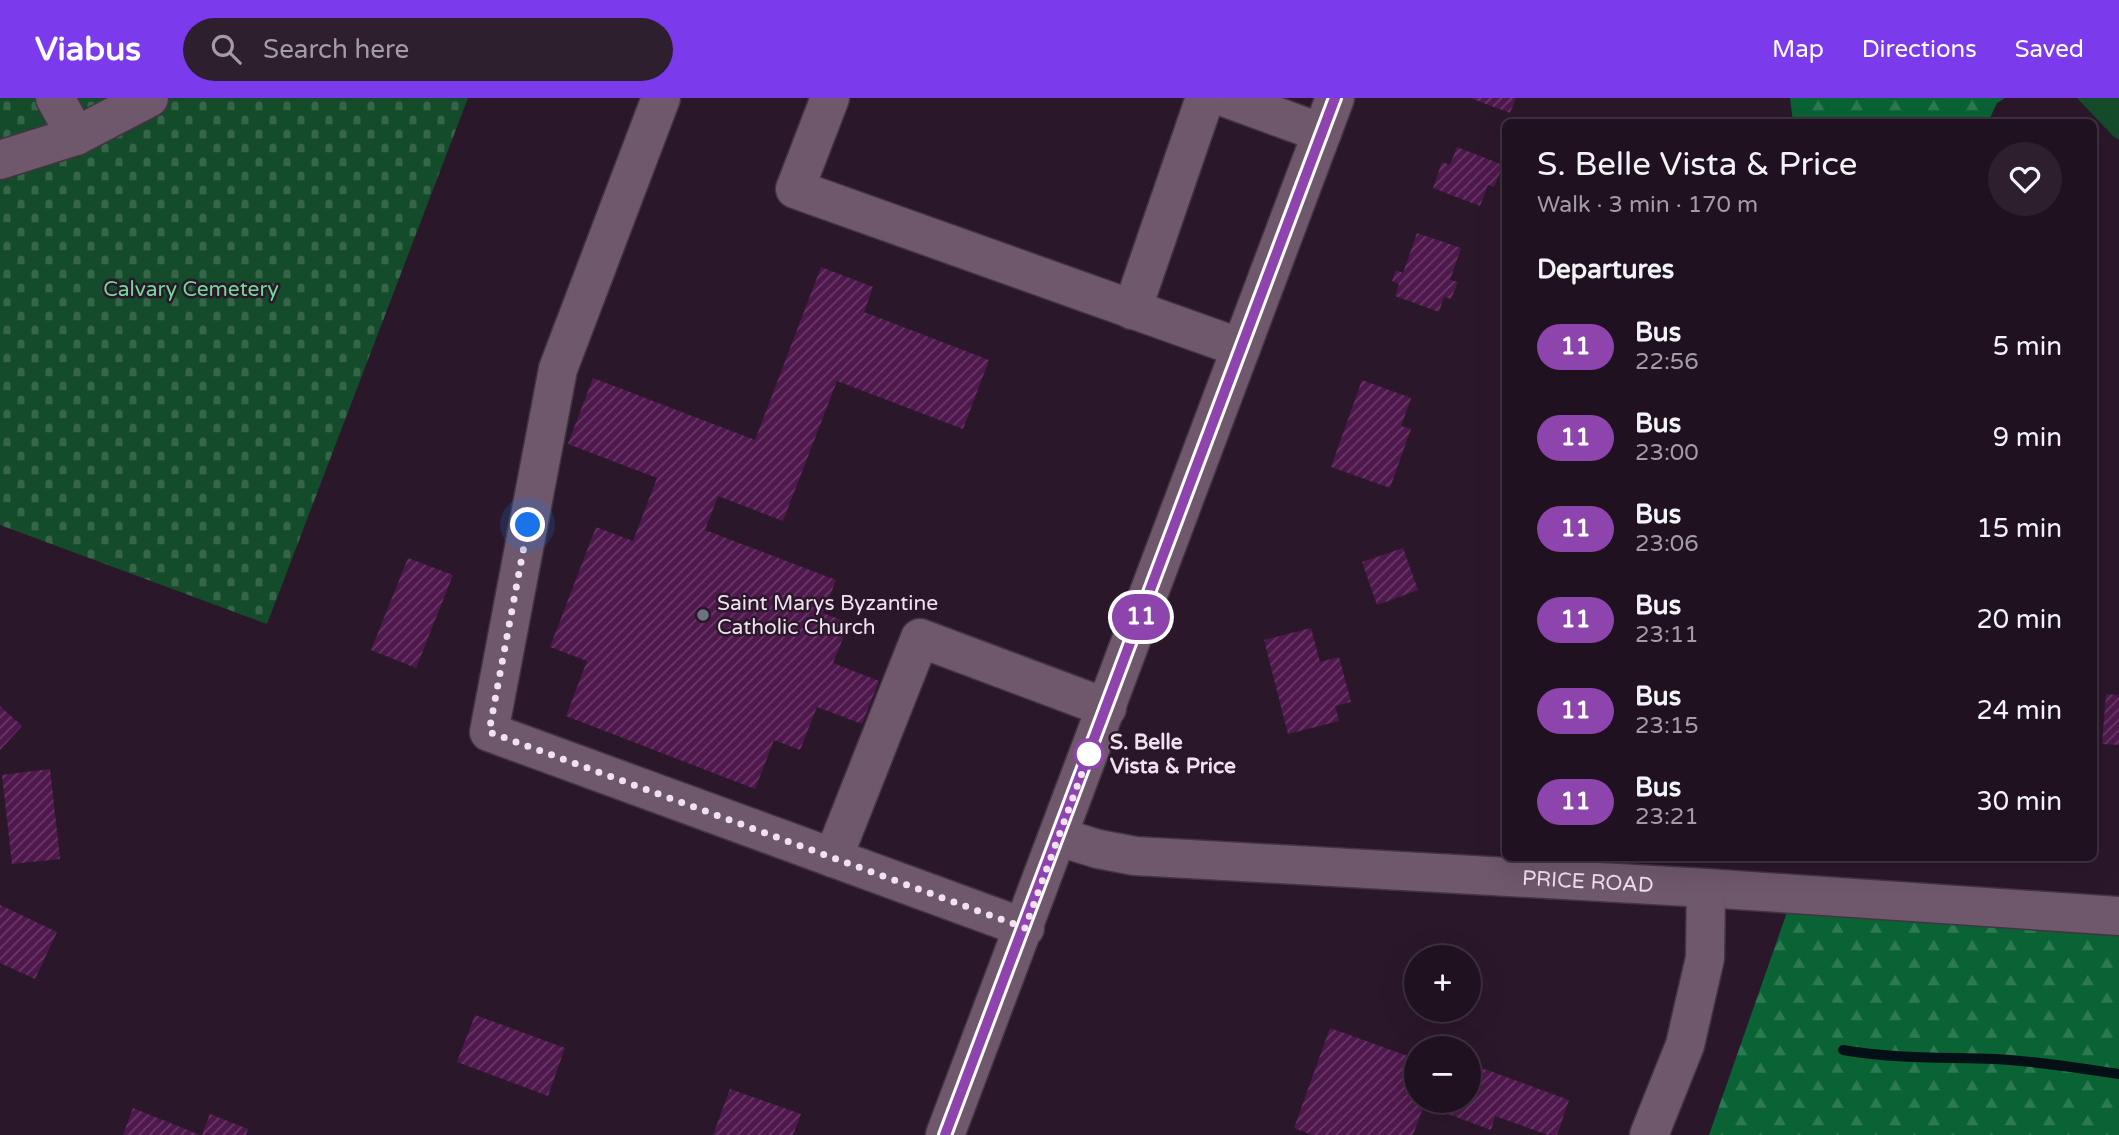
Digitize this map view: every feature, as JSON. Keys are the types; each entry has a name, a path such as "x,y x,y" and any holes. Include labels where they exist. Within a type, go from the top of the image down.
{"street":[{"path":"55,98 76,136"},
{"path":"0,160 76,136 149,98"},
{"path":"661,98 558,369 489,732 1025,928"},
{"path":"830,98 795,189 1241,348"},
{"path":"1132,310 1205,98"},
{"path":"1227,98 1322,133"},
{"path":"945,1135 1335,98"},
{"path":"833,858 920,638 1107,708"},
{"name":"PRICE ROAD","path":"1059,837 1098,849 1135,856 1706,888 2119,916"},
{"path":"1649,1135 1685,1045 1705,958 1706,888"}],"green space":[{"name":"Calvary Cemetery","path":"0,98 468,98 267,624 0,525"},
{"path":"1790,98 2005,98 1997,103 1989,119 1793,119"},
{"path":"2077,98 2119,98 2119,140 2113,136"},
{"path":"1793,895 2119,916 2119,1135 1709,1135"}],"building":[{"path":"1470,98 1516,98 1510,113"},
{"path":"1457,147 1502,165 1502,167 1494,187 1488,185 1480,206 1433,188 1442,162 1450,165"},
{"path":"1417,233 1461,248 1450,280 1458,282 1451,299 1444,297 1439,312 1395,296 1399,284 1392,281 1396,270 1403,273"},
{"path":"821,267 873,287 864,312 989,360 963,429 837,381 783,521 718,496 705,530 836,580 823,613 849,623 833,663 879,681 862,724 817,707 800,750 774,740 755,789 566,716 587,661 550,647 596,527 633,541 657,478 568,444 593,378 755,440"},
{"path":"1362,380 1411,398 1401,426 1411,429 1390,488 1331,467"},
{"path":"1403,548 1418,590 1377,605 1362,562"},
{"path":"408,558 453,575 416,668 371,650"},
{"path":"1311,628 1320,662 1339,657 1351,702 1335,706 1339,721 1288,734 1264,640"},
{"path":"2106,694 2119,695 2119,745 2102,744"},
{"path":"0,706 22,726 0,750"},
{"path":"50,769 60,859 12,864 2,775"},
{"path":"0,905 57,932 35,979 0,963"},
{"path":"475,1015 565,1048 548,1096 457,1062"},
{"path":"1330,1028 1404,1055 1404,1113 1421,1113 1413,1135 1312,1135 1294,1128"},
{"path":"1481,1068 1569,1100 1557,1135 1548,1135 1495,1116 1491,1130 1445,1113 1481,1113"},
{"path":"730,1089 801,1114 793,1135 713,1135"},
{"path":"133,1108 200,1135 123,1135"},
{"path":"210,1114 248,1129 246,1135 202,1135"}],"waterway":[{"path":"1843,1050 1900,1056 2011,1060 2119,1074"}],"bus line":[{"name":"11","path":"945,1135 1335,98"}],"place":[{"name":"Saint Marys Byzantine Catholic Church","path":"703,615"},
{"name":"S. Belle Vista & Price","path":"1089,754"}],"route":[{"path":"528,525 489,732 1025,928 1089,754"}]}
